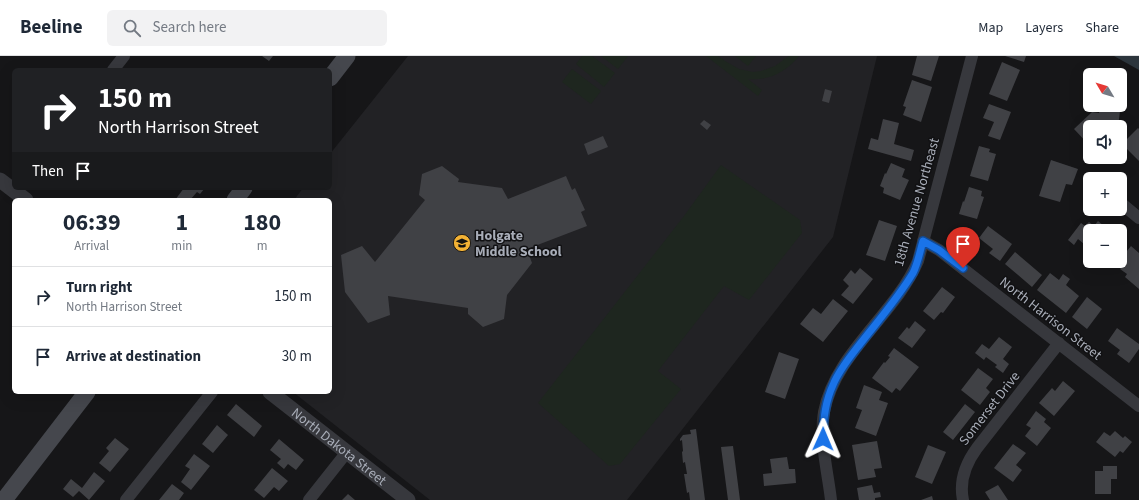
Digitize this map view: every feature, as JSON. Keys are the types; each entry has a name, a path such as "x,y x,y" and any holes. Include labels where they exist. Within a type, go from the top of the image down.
{"main road":[{"path":"332,75 347,56"},
{"path":"4,500 85,394"}],"street":[{"path":"115,68 124,56"},
{"name":"18th Avenue Northeast","path":"831,500 823,439 823,424 824,412 832,385 845,363 897,296 913,272 918,261 972,56"},
{"path":"0,180 12,188"},
{"path":"1127,208 1139,218"},
{"name":"North Harrison Street","path":"923,241 939,250 1139,406"},
{"name":"Somerset Drive","path":"963,500 962,482 970,458 1059,343"},
{"path":"126,500 210,394"},
{"name":"North Dakota Street","path":"273,394 408,500"},
{"path":"309,500 347,452"}],"shaded area":[{"path":"408,56 877,56 833,237 627,500 430,500 296,394 332,394 332,198 296,198 302,190 332,190 332,151"},
{"path":"582,56 592,56 615,73 604,87 576,64"},
{"path":"601,56 628,56 618,69"},
{"path":"706,56 718,56 739,69 753,72 775,66 789,56 799,56 783,71 770,77 748,79 762,90 758,96"},
{"path":"735,56 756,56 748,66"},
{"path":"1114,56 1139,56 1139,70"},
{"path":"572,69 601,91 591,104 562,82"},
{"path":"721,165 800,220 802,233 749,300 724,286 658,371 681,389 620,464 609,466 538,403 684,216"}],"building":[{"path":"262,56 273,56 269,61"},
{"path":"917,56 939,56 931,81 912,75"},
{"path":"1005,56 1026,56 1024,62"},
{"path":"1002,62 1020,70 1007,101 989,94"},
{"path":"912,80 932,87 921,122 903,115 906,107 903,106"},
{"path":"825,89 832,91 829,103 822,101"},
{"path":"989,104 1011,112 1000,140 988,136 994,122 983,118"},
{"path":"1092,112 1120,112 1119,120 1084,120"},
{"path":"883,119 899,123 894,144 914,150 911,161 868,149 871,138 878,140"},
{"path":"704,120 711,125 707,130 700,124"},
{"path":"1083,120 1083,139 1074,129"},
{"path":"1138,128 1139,129 1139,161 1127,149 1127,139"},
{"path":"603,136 608,147 588,155 584,144"},
{"path":"979,146 990,149 989,152 996,154 988,181 970,176"},
{"path":"1051,160 1078,169 1072,185 1066,184 1060,202 1039,196"},
{"path":"891,163 905,169 902,177 909,180 900,200 883,193 884,188 880,186"},
{"name":"Holgate Middle School","path":"442,166 459,179 458,182 502,188 508,199 566,176 572,190 575,188 585,210 581,212 587,226 527,249 532,263 507,295 504,319 483,327 468,314 468,308 388,296 390,315 368,323 345,292 341,255 362,246 375,262 425,200 419,195 422,174"},
{"path":"969,187 982,191 981,196 984,197 977,219 959,214"},
{"path":"182,190 203,190 200,194 197,192 192,198 176,198"},
{"path":"879,220 897,226 885,261 866,255"},
{"path":"1081,223 1083,224 1083,243 1078,239 1074,245 1068,240"},
{"path":"988,226 1012,244 1000,261 989,253 993,249 979,238"},
{"path":"1131,246 1139,253 1139,289 1125,277 1127,274 1120,269 1127,268 1127,251"},
{"path":"1015,252 1042,275 1032,287 1005,264"},
{"path":"860,268 873,279 853,304 841,295 849,286 843,280 851,270 855,274"},
{"path":"1050,273 1059,280 1063,274 1070,279 1066,285 1079,296 1066,313 1037,290"},
{"path":"942,287 955,297 943,313 941,312 934,320 923,311"},
{"path":"1087,297 1102,309 1087,329 1072,317"},
{"path":"833,299 848,311 823,342 800,324 813,308 821,314"},
{"path":"915,321 926,330 912,348 898,338 907,327 909,329"},
{"path":"1117,328 1139,344 1139,349 1129,363 1117,354 1120,350 1108,341"},
{"path":"999,337 1012,347 1003,359 1009,364 1003,373 995,367 997,365 986,357 984,360 975,353 982,344 989,349"},
{"path":"894,348 919,367 900,391 896,388 892,393 872,378 884,362 885,363 890,357 888,356"},
{"path":"779,352 799,359 785,399 765,392"},
{"path":"978,368 993,379 986,388 990,392 980,405 961,390"},
{"path":"1063,381 1075,391 1054,416 1039,403 1052,388 1055,391"},
{"path":"864,385 882,392 879,400 888,403 876,436 855,428 862,410 856,408"},
{"path":"236,404 262,426 254,437 227,415"},
{"path":"965,404 975,412 953,440 943,432"},
{"path":"1036,411 1046,419 1044,422 1051,428 1037,446 1025,436 1031,428 1026,425"},
{"path":"217,425 228,435 213,453 202,444"},
{"path":"696,429 705,500 690,500 689,492 687,493 684,474 687,474 685,462 683,463 682,440 680,441 680,439 683,435 691,434 690,430"},
{"path":"1115,431 1123,438 1125,436 1132,442 1123,453 1120,451 1115,457 1096,442 1104,432 1110,436"},
{"path":"115,438 129,449 110,472 99,463 109,451 106,448"},
{"path":"279,439 304,460 296,470 288,464 284,469 277,463 281,459 270,450"},
{"path":"877,441 882,468 874,469 876,477 858,480 852,445"},
{"path":"1013,444 1026,453 1016,465 1022,470 1013,482 994,468"},
{"path":"928,445 946,452 932,484 915,477"},
{"path":"733,446 740,500 728,500 721,447"},
{"path":"194,454 210,466 191,490 181,482 190,469 185,466"},
{"path":"787,457 789,469 795,469 796,483 764,486 763,474 772,473 770,459"},
{"path":"1103,466 1117,466 1117,479 1111,479 1111,494 1095,494 1095,471 1103,471"},
{"path":"272,468 288,481 279,491 274,487 264,498 254,490"},
{"path":"94,472 105,481 89,500 79,491 73,497 63,489 71,479 82,488"},
{"path":"172,484 184,493 179,500 159,500"},
{"path":"872,485 874,493 880,492 881,497 875,498 875,500 859,500 857,488"},
{"path":"998,485 1008,500 990,500 985,492"},
{"path":"348,494 355,500 342,500"},
{"path":"932,496 933,500 921,500"}],"place":[{"name":"Holgate Middle School","path":"462,243"}],"route":[{"path":"823,439 824,412 832,385 845,363 897,296 913,272 918,261 923,241 939,250 963,268"}]}
